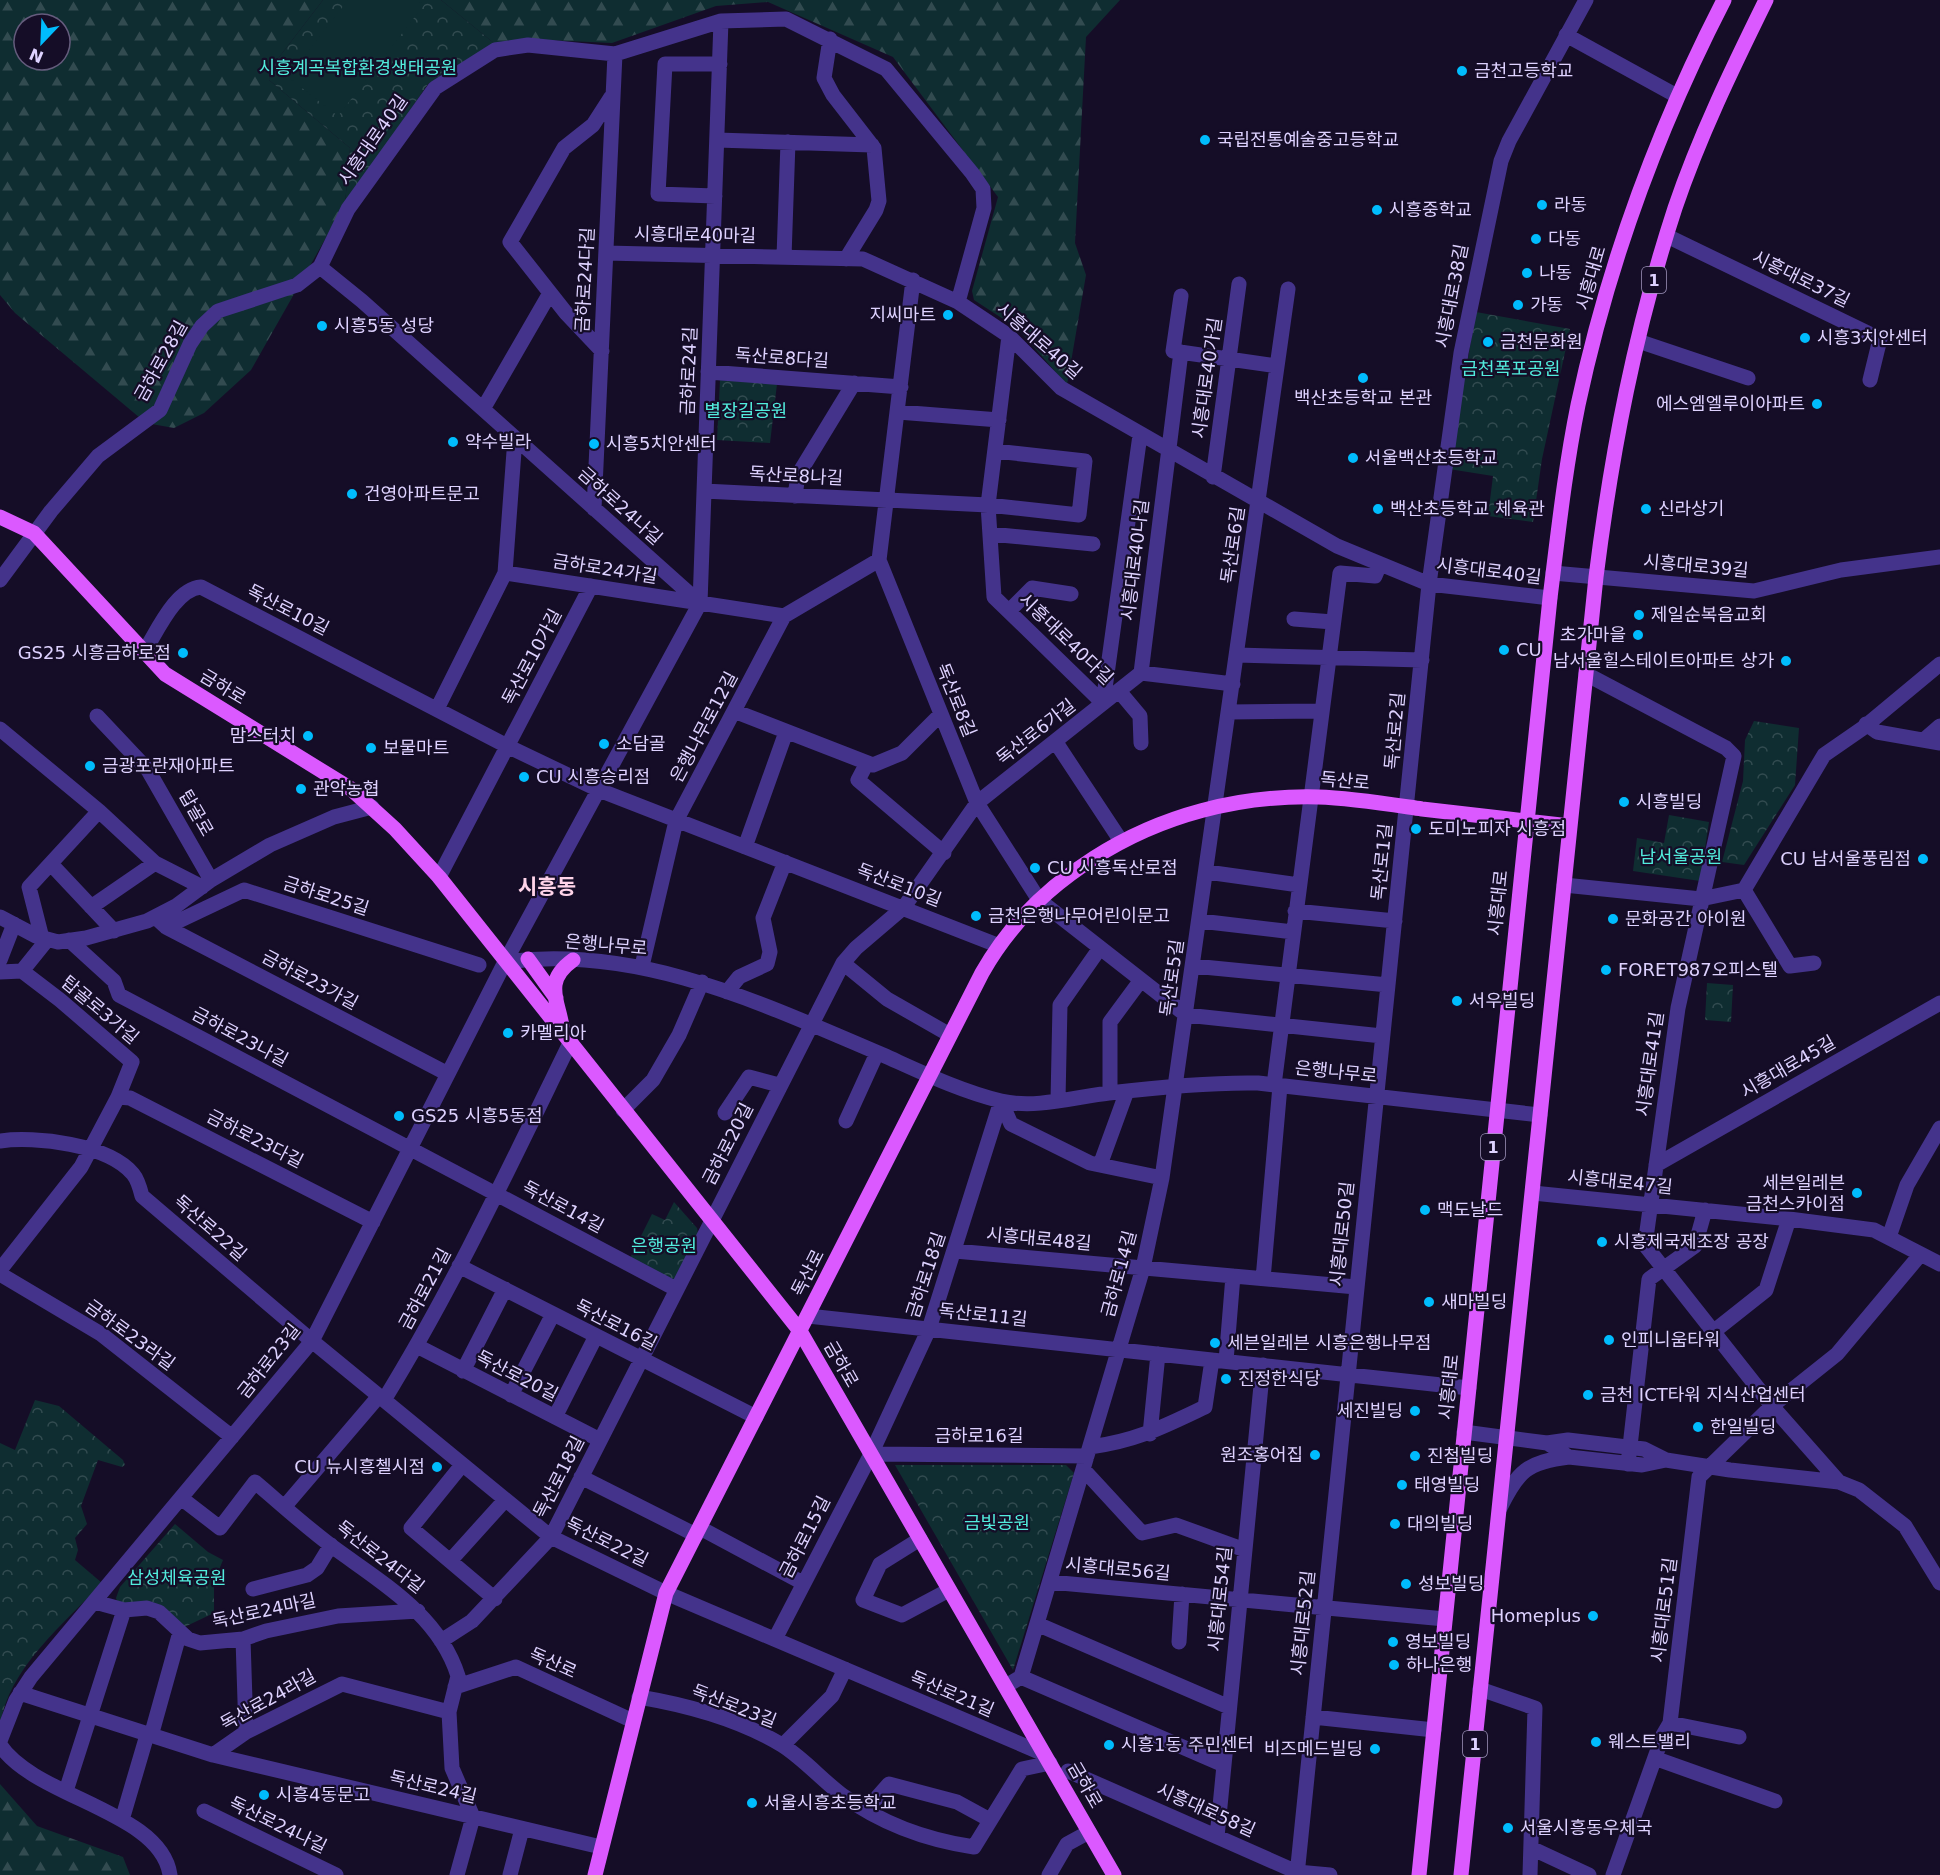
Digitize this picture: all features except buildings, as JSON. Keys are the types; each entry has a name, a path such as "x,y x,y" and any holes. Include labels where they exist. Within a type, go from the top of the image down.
{"main road":[{"name":"시흥대로","path":"1419,1875 1550,598 1578,408 1592,346 1627,226 1677,96 1724,0"},
{"name":"1","path":"1461,1875 1596,577 1616,435 1638,341 1667,236 1700,144 1766,0"},
{"name":"금하로","path":"0,517 34,533 144,652 178,683 351,789 372,807 439,877 800,1332 1114,1875"},
{"name":"독산로","path":"595,1875 666,1593 997,945 1039,900 1072,872 1121,841 1160,823 1216,806 1310,797 1570,826"},
{"path":"528,959 555,998"},
{"path":"567,1040 555,998 556,975 573,960"}],"street":[{"name":"시흥대로38길","path":"1429,585 1461,353 1501,161 1509,141 1586,0"},
{"name":"시흥대로40길","path":"320,267 348,209 435,88 495,50 528,45 615,54 722,21 786,19 886,69 983,189 984,208 958,302 1009,336 1061,388 1337,546 1429,585 1550,598"},
{"name":"금하로24길","path":"505,962 700,603 722,21"},
{"path":"1566,36 1677,96"},
{"path":"830,39 824,78 833,95 872,145 879,201 876,210 846,259"},
{"name":"금하로24다길","path":"594,509 615,54"},
{"path":"715,196 658,194 665,64 720,64"},
{"path":"602,351 550,293 510,242 564,148 593,125 613,94"},
{"path":"717,140 872,145"},
{"path":"783,257 788,142"},
{"name":"시흥대로37길","path":"1667,236 1880,339 1870,380"},
{"name":"시흥대로40마길","path":"606,253 863,259 958,302"},
{"name":"금하로24나길","path":"320,267 700,603"},
{"name":"금하로28길","path":"0,580 34,533 98,456 146,423 160,410 190,344 218,311 297,285 320,267"},
{"name":"독산로8길","path":"913,280 902,387 879,560 977,803 1039,900 1186,1015"},
{"name":"시흥대로40가길","path":"1213,477 1239,284"},
{"name":"독산로6길","path":"1216,806 1288,289"},
{"path":"483,409 550,293"},
{"path":"1181,296 1173,351 1277,366"},
{"name":"시흥대로40다길","path":"1009,336 988,506 994,597 1103,703"},
{"path":"1638,341 1748,378"},
{"path":"1167,450 1181,352"},
{"name":"독산로8다길","path":"708,372 902,387"},
{"path":"795,496 798,475 854,383"},
{"path":"898,412 999,420"},
{"name":"시흥대로40다길","path":"1103,703 1140,435"},
{"path":"437,709 505,573 515,438"},
{"name":"시흥대로40나길","path":"1141,674 1167,450"},
{"path":"887,501 988,506 1080,515 1085,461 995,451"},
{"name":"독산로8나길","path":"704,491 887,501"},
{"path":"990,534 1093,544"},
{"name":"시흥대로39길","path":"1553,573 1754,591 1841,570 1940,557"},
{"path":"700,603 783,616 879,560"},
{"path":"1263,1279 1281,1025 1340,573 1375,576 1380,564"},
{"name":"금하로24가길","path":"505,573 700,603"},
{"name":"독산로2길","path":"1407,807 1429,585"},
{"name":"독산로10가길","path":"507,746 591,586"},
{"name":"독산로10길","path":"144,652 180,598 191,588 201,587 507,746 599,790 997,945"},
{"path":"1009,611 1032,588 1071,594"},
{"name":"은행나무로12길","path":"642,966 676,821 783,616"},
{"path":"1294,619 1333,622"},
{"path":"1237,655 1422,660"},
{"path":"1564,885 1701,899 1744,890 1824,755 1940,664"},
{"path":"1141,674 1233,684"},
{"name":"독산로6가길","path":"904,908 977,803 1141,674"},
{"name":"시흥대로41길","path":"1586,674 1726,748 1734,756 1678,1008 1645,1245 1772,1406 1839,1482"},
{"path":"1119,691 1140,716 1141,743"},
{"path":"734,711 873,765 902,753 941,714"},
{"path":"1229,712 1321,711"},
{"name":"탑골로","path":"97,716 148,770 207,883"},
{"path":"1866,724 1877,732 1933,741 1940,726"},
{"path":"0,729 99,811 155,863 207,883"},
{"path":"745,846 786,732"},
{"path":"1055,741 1121,841"},
{"path":"439,877 507,746"},
{"path":"867,763 858,780 944,853"},
{"name":"독산로5길","path":"1176,1085 1216,806"},
{"path":"0,917 45,939 69,940 161,922 176,906 207,883 270,845 334,817 372,807"},
{"name":"독산로1길","path":"1376,1096 1407,807"},
{"path":"45,939 29,887 99,811"},
{"path":"727,992 739,977 767,964 770,952 763,918 785,862"},
{"path":"91,907 155,863"},
{"path":"51,864 114,931"},
{"path":"1207,872 1299,885"},
{"name":"금하로25길","path":"161,922 244,890 479,965"},
{"path":"1744,890 1790,966 1814,963"},
{"name":"금하로20길","path":"711,1220 843,963 856,948 904,908"},
{"name":"독산로1길","path":"1295,911 1395,921"},
{"path":"1200,921 1293,932"},
{"name":"금하로23가길","path":"161,922 448,1074"},
{"path":"0,960 14,924"},
{"path":"0,972 22,972 45,939"},
{"name":"금하로23나길","path":"69,940 114,981 119,995 410,1148"},
{"path":"1058,1101 1060,1005 1100,948"},
{"name":"은행나무로","path":"505,962 528,959 573,960 642,966 702,982 810,1024 930,1076 1001,1101 1027,1104 1216,1082 1277,1085 1540,1115"},
{"name":"금하로23길","path":"170,1875 166,1856 160,1849 122,1820 28,1773 10,1760 0,1743 18,1696 312,1341 505,962"},
{"path":"843,963 886,999 950,1035"},
{"path":"1193,966 1388,985"},
{"name":"탑골로3가길","path":"0,1272 90,1151 118,1097 132,1062 60,1000 22,972"},
{"path":"1110,1093 1110,1022 1141,980"},
{"path":"623,1110 653,1080 679,1035 702,982"},
{"name":"시흥대로45길","path":"1656,1165 1940,1003"},
{"path":"1186,1015 1382,1036"},
{"name":"금하로21길","path":"381,1398 417,1346 459,1266 496,1194 567,1040"},
{"path":"846,1121 877,1053"},
{"name":"금하로20길","path":"725,1113 748,1077 779,1085"},
{"name":"금하로14길","path":"1021,1677 1143,1268 1162,1178 1176,1085"},
{"path":"1100,1165 1127,1091"},
{"name":"시흥대로50길","path":"1347,1375 1376,1096"},
{"name":"금하로23다길","path":"118,1097 130,1098 373,1222"},
{"path":"1001,1101 1011,1124 1100,1165 1162,1178"},
{"name":"금하로18길","path":"870,1454 929,1329 1001,1101"},
{"path":"1889,1237 1907,1185 1940,1128"},
{"name":"독산로22길","path":"0,1141 39,1139 90,1151 111,1158 126,1168 134,1176 142,1196 312,1341 551,1537 666,1593"},
{"path":"410,1148 496,1194"},
{"name":"시흥대로47길","path":"1533,1193 1874,1230 1940,1264"},
{"name":"독산로14길","path":"496,1194 676,1289"},
{"path":"1628,1464 1649,1279 1695,1246 1705,1210"},
{"path":"1713,1332 1766,1290 1789,1219"},
{"path":"640,1359 711,1220"},
{"name":"시흥대로48길","path":"954,1251 1356,1287"},
{"name":"시흥대로51길","path":"1613,1875 1670,1723 1699,1477 1772,1406 1837,1354 1920,1255"},
{"name":"독산로16길","path":"459,1266 756,1418"},
{"name":"금하로23라길","path":"0,1272 101,1334 232,1437"},
{"path":"1233,1276 1219,1361 1207,1405 1150,1434 1087,1457 1142,1533 1176,1525 1245,1550"},
{"path":"463,1371 505,1289"},
{"path":"511,1395 553,1314"},
{"name":"독산로11길","path":"808,1316 1119,1350"},
{"path":"555,1417 596,1336"},
{"name":"독산로20길","path":"417,1346 600,1440"},
{"path":"1119,1350 1469,1388"},
{"path":"1150,1434 1158,1354"},
{"name":"독산로18길","path":"441,1641 472,1621 551,1537 640,1359"},
{"name":"시흥대로54길","path":"1217,1837 1263,1365"},
{"name":"시흥대로52길","path":"1297,1874 1347,1375"},
{"path":"285,1506 381,1398"},
{"path":"1464,1432 1547,1443 1568,1440 1630,1447 1644,1449 1666,1460 1839,1482 1859,1491 1905,1526 1940,1583"},
{"path":"1547,1443 1569,1457"},
{"name":"금하로16길","path":"870,1454 1087,1457"},
{"name":"금하로15길","path":"775,1639 870,1454"},
{"path":"1499,1511 1519,1474 1548,1459 1569,1457 1642,1465 1666,1460"},
{"path":"462,1465 411,1528 495,1599"},
{"path":"581,1477 803,1583"},
{"name":"독산로24다길","path":"181,1498 220,1528 255,1482 331,1545 405,1598 418,1611 441,1641 458,1676 449,1712 452,1768 473,1817"},
{"path":"450,1561 505,1500"},
{"path":"920,1539 880,1564 863,1600 902,1615 949,1590"},
{"path":"253,1589 307,1575 317,1568 331,1545"},
{"name":"시흥대로56길","path":"1050,1582 1445,1619"},
{"name":"독산로21길","path":"666,1593 845,1669 1047,1759"},
{"name":"시흥대로56길","path":"1179,1642 1182,1594"},
{"name":"독산로24마길","path":"94,1602 124,1610 147,1608 159,1612 180,1632 200,1643 243,1639 266,1631 338,1616 418,1611"},
{"path":"66,1791 124,1610"},
{"path":"1037,1624 1229,1707"},
{"path":"122,1820 180,1632"},
{"path":"243,1639 246,1732"},
{"name":"독산로","path":"455,1687 516,1667 633,1721"},
{"path":"783,1746 832,1696 845,1669"},
{"path":"1005,1686 1021,1677 1224,1765"},
{"name":"독산로24라길","path":"213,1755 246,1732 342,1684 449,1712"},
{"path":"1480,1689 1535,1708 1530,1875"},
{"path":"0,1705 18,1696"},
{"name":"독산로24길","path":"18,1696 213,1755 601,1847"},
{"name":"독산로23길","path":"639,1697 698,1711 759,1733 783,1746 841,1794 866,1810 917,1836 974,1847 1022,1769 1047,1759"},
{"path":"1313,1717 1434,1730"},
{"path":"1670,1723 1739,1737"},
{"path":"1656,1759 1775,1801"},
{"name":"시흥대로58길","path":"1068,1771 1297,1874 1330,1875"},
{"path":"866,1810 889,1784 957,1802 990,1820"},
{"name":"독산로24나길","path":"204,1811 336,1875"},
{"path":"458,1875 473,1817"},
{"path":"510,1875 522,1829"},
{"path":"1049,1875 1060,1867 1067,1844 1089,1832"},
{"path":"1531,1848 1589,1875"}],"green space":[{"path":"0,0 323,0 270,69 269,80 350,148 345,204 251,370 204,413 174,428 146,423 15,313 0,295"},
{"name":"시흥계곡복합환경생태공원","path":"323,0 441,0 495,44 428,84 345,204 350,148 269,80 270,69"},
{"path":"348,0 417,0 424,5 338,116 288,77"},
{"path":"441,0 1120,0 1086,37 1075,243 1086,275 1067,385 1017,328 974,300 972,291 998,197 893,57 768,2 716,6 612,43 523,39 495,44"},
{"name":"금천폭포공원","path":"1476,312 1570,329 1542,459 1533,522 1488,516 1493,476 1449,469"},
{"name":"별장길공원","path":"720,380 777,384 770,443 717,440"},
{"path":"1754,721 1799,728 1795,785 1744,865 1722,862 1743,781 1745,740"},
{"name":"남서울공원","path":"1669,815 1709,822 1700,881 1633,871 1637,838 1664,843"},
{"path":"1707,983 1733,985 1731,1022 1705,1020"},
{"name":"은행공원","path":"674,1202 697,1228 699,1239 676,1280 668,1279 629,1260 652,1214 665,1220"},
{"path":"35,1400 59,1406 123,1460 125,1465 122,1467 98,1460 81,1506 87,1524 75,1538 78,1550 75,1560 102,1583 55,1631 26,1666 5,1705 0,1726 0,1443 15,1450"},
{"name":"금빛공원","path":"895,1465 1066,1465 1074,1473 1013,1670"},
{"name":"삼성체육공원","path":"175,1524 208,1552 223,1560 214,1582 214,1613 178,1630 166,1618 118,1604 116,1598 120,1587"},
{"path":"0,1784 37,1826 123,1857 130,1875 0,1875"}],"place":[{"name":"금천고등학교","path":"1462,71"},
{"name":"국립전통예술중고등학교","path":"1205,140"},
{"name":"라동","path":"1542,205"},
{"name":"시흥중학교","path":"1377,210"},
{"name":"다동","path":"1536,239"},
{"name":"나동","path":"1527,273"},
{"name":"가동","path":"1518,305"},
{"name":"지씨마트","path":"948,315"},
{"name":"시흥5동 성당","path":"322,326"},
{"name":"시흥3치안센터","path":"1805,338"},
{"name":"금천문화원","path":"1488,342"},
{"name":"백산초등학교 본관","path":"1363,378"},
{"name":"에스엠엘루이아파트","path":"1817,404"},
{"name":"약수빌라","path":"453,442"},
{"name":"시흥5치안센터","path":"594,444"},
{"name":"서울백산초등학교","path":"1353,458"},
{"name":"건영아파트문고","path":"352,494"},
{"name":"백산초등학교 체육관","path":"1378,509"},
{"name":"신라상기","path":"1646,509"},
{"name":"제일순복음교회","path":"1639,615"},
{"name":"초가마을","path":"1638,635"},
{"name":"CU","path":"1504,650"},
{"name":"GS25 시흥금하로점","path":"183,653"},
{"name":"남서울힐스테이트아파트 상가","path":"1786,661"},
{"name":"맘스터치","path":"308,736"},
{"name":"소담골","path":"604,744"},
{"name":"보물마트","path":"371,748"},
{"name":"금광포란재아파트","path":"90,766"},
{"name":"CU 시흥승리점","path":"524,777"},
{"name":"관악농협","path":"301,789"},
{"name":"시흥빌딩","path":"1624,802"},
{"name":"도미노피자 시흥점","path":"1416,829"},
{"name":"CU 남서울풍림점","path":"1923,859"},
{"name":"CU 시흥독산로점","path":"1035,868"},
{"name":"금천은행나무어린이문고","path":"976,916"},
{"name":"문화공간 아이원","path":"1613,919"},
{"name":"FORET987오피스텔","path":"1606,970"},
{"name":"서우빌딩","path":"1457,1001"},
{"name":"카멜리아","path":"508,1033"},
{"name":"GS25 시흥5동점","path":"399,1116"},
{"name":"세븐일레븐 금천스카이점","path":"1857,1193"},
{"name":"맥도날드","path":"1425,1210"},
{"name":"시흥제국제조장 공장","path":"1602,1242"},
{"name":"새마빌딩","path":"1429,1302"},
{"name":"인피니움타워","path":"1609,1340"},
{"name":"세븐일레븐 시흥은행나무점","path":"1215,1343"},
{"name":"진정한식당","path":"1226,1379"},
{"name":"금천 ICT타워 지식산업센터","path":"1588,1395"},
{"name":"세진빌딩","path":"1415,1411"},
{"name":"한일빌딩","path":"1698,1427"},
{"name":"원조홍어집","path":"1315,1455"},
{"name":"진첨빌딩","path":"1415,1456"},
{"name":"CU 뉴시흥첼시점","path":"437,1467"},
{"name":"태영빌딩","path":"1402,1485"},
{"name":"대의빌딩","path":"1395,1524"},
{"name":"성보빌딩","path":"1406,1584"},
{"name":"Homeplus","path":"1593,1616"},
{"name":"영보빌딩","path":"1393,1642"},
{"name":"하나은행","path":"1394,1665"},
{"name":"웨스트밸리","path":"1596,1742"},
{"name":"시흥1동 주민센터","path":"1109,1745"},
{"name":"비즈메드빌딩","path":"1375,1749"},
{"name":"시흥4동문고","path":"264,1795"},
{"name":"서울시흥초등학교","path":"752,1803"},
{"name":"서울시흥동우체국","path":"1508,1828"}],"district":[{"name":"시흥동","path":"547,887"}]}
